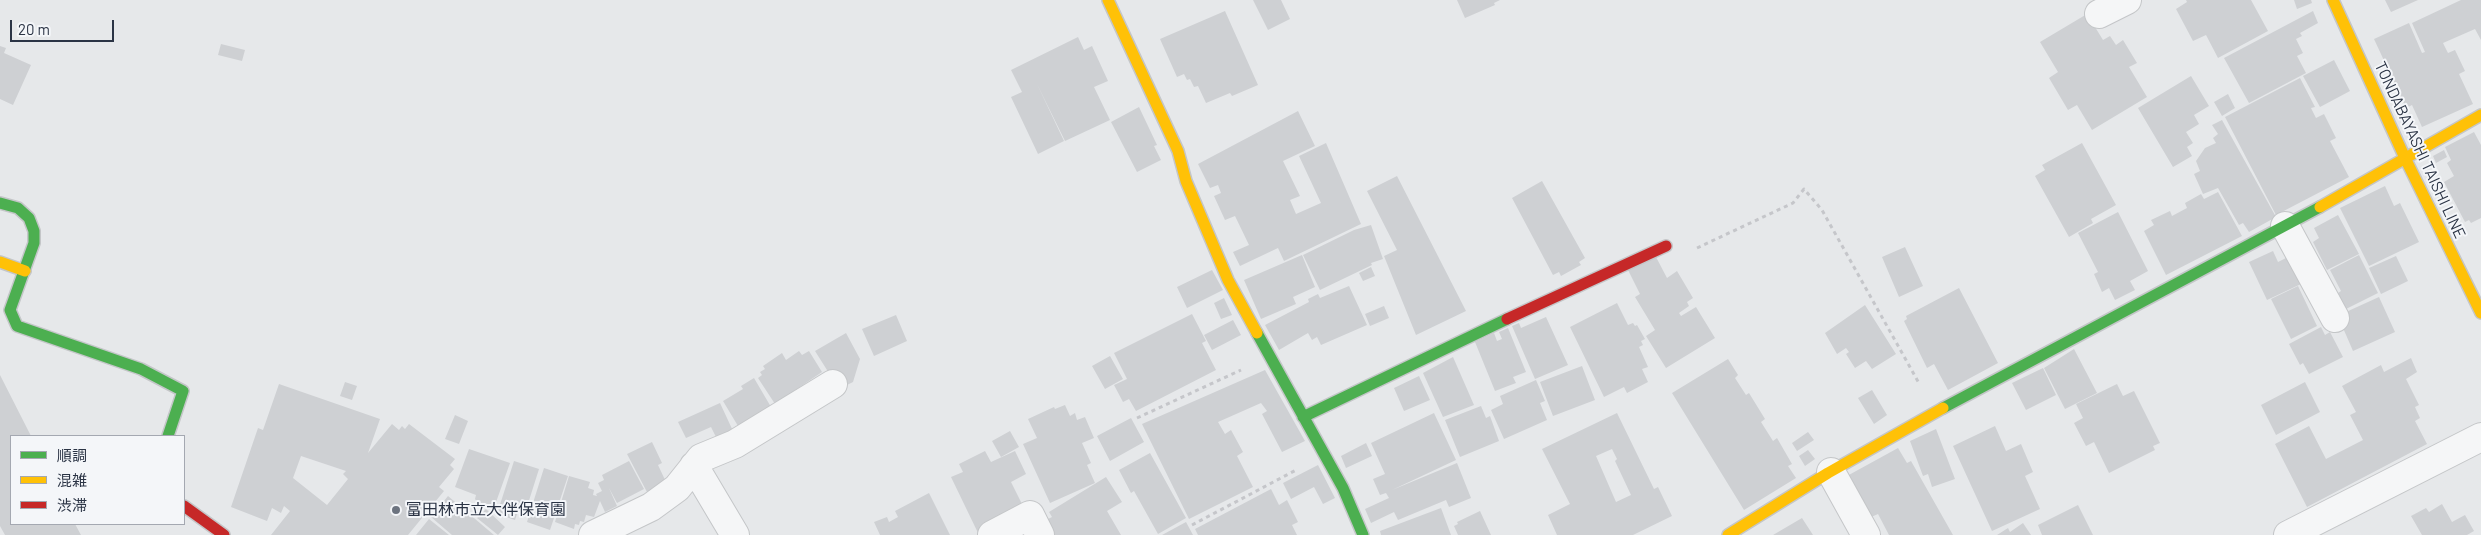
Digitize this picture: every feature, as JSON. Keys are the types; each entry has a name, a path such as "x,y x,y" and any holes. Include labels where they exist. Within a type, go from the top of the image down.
{"street":[{"path":"1108,0 1178,151 1186,181 1228,280 1343,488 1363,535"},
{"path":"2098,14 2126,0"},
{"name":"TONDABAYASHI TAISHI LINE","path":"2333,0 2405,158 2481,313"},
{"path":"1728,535 1830,472 1935,412 2285,226 2481,115"},
{"path":"0,202 18,208 30,218 34,232 34,243 10,310 17,326 141,369 183,391 168,435"},
{"path":"2285,226 2334,318"},
{"path":"1303,417 1563,292 1666,246"},
{"path":"0,262 25,271"},
{"path":"593,535 651,507 677,488 701,458 735,444 833,384"},
{"path":"2288,535 2481,437"},
{"path":"694,466 736,535"},
{"path":"1830,472 1866,535"},
{"path":"185,507 224,535"},
{"path":"992,535 1030,515 1040,535"}],"path":[{"path":"1691,251 1794,203 1804,188 1822,210 1869,290 1935,412"},
{"path":"1137,418 1269,357"},
{"path":"1192,525 1324,455"}],"building":[{"path":"1253,0 1281,0 1290,19 1268,30"},
{"path":"1457,0 1500,0 1494,3 1495,5 1465,18"},
{"path":"2186,0 2251,0 2268,31 2218,58 2206,35 2193,41 2176,9 2187,2"},
{"path":"2294,0 2311,0 2312,3 2297,9"},
{"path":"2385,0 2418,0 2391,12"},
{"path":"2461,0 2481,0 2481,40 2475,29 2443,43 2448,53 2455,50 2465,71 2459,74 2473,104 2422,127 2412,105 2406,108 2374,39 2409,23 2422,53 2425,52 2412,23"},
{"path":"1225,11 1258,85 1232,96 1230,93 1206,103 1198,86 1194,87 1190,79 1187,80 1184,74 1177,77 1160,39"},
{"path":"2313,11 2318,23 2300,33 2302,36 2296,39 2303,53 2297,56 2306,73 2249,103 2224,58"},
{"path":"2087,14 2103,40 2110,36 2116,45 2123,40 2137,63 2129,67 2147,97 2092,130 2077,105 2068,110 2049,78 2058,72 2040,42"},
{"path":"1078,37 1084,50 1092,46 1108,81 1094,87 1110,120 1065,141 1037,84 1064,141 1038,154 1011,97 1022,92 1011,70"},
{"path":"221,44 245,50 242,61 218,55"},
{"path":"0,46 6,48 4,53 31,65 13,105 0,99"},
{"path":"2334,60 2350,91 2320,107 2303,76"},
{"path":"2191,76 2209,106 2194,115 2199,124 2186,132 2193,143 2187,147 2192,156 2173,167 2138,108"},
{"path":"2300,78 2315,107 2311,108 2316,118 2324,114 2336,138 2330,141 2349,177 2276,215 2225,117"},
{"path":"2228,94 2235,108 2222,116 2214,102"},
{"path":"1139,107 1157,145 1154,146 1161,160 1137,172 1111,122"},
{"path":"1298,111 1315,146 1283,161 1300,196 1290,200 1296,214 1321,203 1299,156 1326,143 1361,224 1284,261 1278,248 1240,266 1233,252 1249,245 1235,216 1225,220 1214,196 1221,193 1218,185 1210,188 1198,164"},
{"path":"2222,120 2276,217 2249,232 2243,223 2239,225 2218,188 2203,194 2194,174 2200,171 2196,161 2205,148 2216,143 2213,138 2218,134 2212,125"},
{"path":"2474,132 2481,145 2481,218 2471,223 2469,220 2465,222 2444,182 2454,176 2447,163 2451,160 2445,147"},
{"path":"2082,143 2116,205 2091,219 2093,223 2069,237 2035,176 2045,170 2042,165"},
{"path":"2444,150 2447,157 2436,163 2433,156"},
{"path":"1397,176 1466,311 1416,335 1384,256 1397,250 1367,191"},
{"path":"1542,181 1585,258 1579,262 1581,265 1561,276 1559,272 1553,275 1512,198"},
{"path":"2385,186 2394,206 2400,203 2419,242 2369,266 2340,208"},
{"path":"2218,192 2242,236 2166,275 2144,231 2154,225 2151,220 2170,211 2172,216 2187,208 2185,203 2201,194 2204,199"},
{"path":"2118,212 2148,271 2130,281 2135,290 2115,300 2109,288 2102,292 2094,274 2098,272 2078,233"},
{"path":"2338,215 2359,254 2327,270 2313,242 2319,238 2314,228"},
{"path":"1371,225 1383,259 1371,263 1372,265 1320,290 1303,255 1354,230"},
{"path":"1905,247 1923,286 1899,297 1882,257"},
{"path":"2273,251 2278,262 2288,257 2301,284 2267,300 2249,262"},
{"path":"1302,255 1315,287 1293,297 1296,304 1261,319 1244,280"},
{"path":"2359,255 2378,293 2346,309 2338,293 2341,291 2330,270"},
{"path":"2396,256 2408,281 2381,294 2369,268"},
{"path":"1656,257 1667,278 1677,271 1693,298 1687,302 1689,306 1679,313 1681,316 1696,307 1715,338 1666,368 1646,336 1655,330 1635,297 1640,294 1628,270"},
{"path":"1371,267 1375,276 1363,281 1359,273"},
{"path":"1212,270 1223,290 1187,308 1177,287"},
{"path":"1349,286 1367,325 1321,345 1317,337 1312,340 1308,333 1279,350 1265,325 1309,302 1308,299 1318,294 1320,298"},
{"path":"2298,286 2317,326 2291,339 2271,299"},
{"path":"1959,288 1998,363 1948,390 1934,364 1927,368 1904,321 1907,319 1906,316"},
{"path":"2379,297 2395,332 2353,351 2340,321 2346,312"},
{"path":"1224,298 1232,315 1221,319 1214,303"},
{"path":"1617,303 1628,325 1633,323 1635,326 1637,325 1645,339 1641,341 1643,345 1639,347 1648,367 1642,369 1648,382 1627,393 1624,387 1604,397 1570,327"},
{"path":"1865,305 1896,354 1872,369 1866,361 1855,368 1846,354 1849,352 1846,348 1837,354 1825,333"},
{"path":"1384,306 1389,318 1370,326 1365,314"},
{"path":"1192,314 1206,341 1202,343 1216,370 1136,411 1129,399 1123,402 1114,385 1127,379 1114,353"},
{"path":"896,315 907,341 874,356 862,329"},
{"path":"1546,317 1568,365 1535,379 1512,326 1519,323 1521,328"},
{"path":"1233,320 1241,335 1212,350 1204,335"},
{"path":"2321,327 2325,335 2330,332 2343,357 2309,374 2303,363 2300,365 2289,344"},
{"path":"1508,328 1526,372 1513,377 1516,383 1495,391 1475,342 1494,333 1497,341 1502,339 1499,332"},
{"path":"846,333 860,359 853,382 839,389 815,351"},
{"path":"2074,349 2097,393 2065,409 2044,368"},
{"path":"799,351 802,355 809,351 822,372 775,404 758,378 762,375 760,372 765,369 763,366 782,353 786,360"},
{"path":"1110,356 1123,379 1105,389 1092,366"},
{"path":"1453,357 1474,405 1443,417 1423,373"},
{"path":"2411,358 2417,372 2406,379 2419,405 2415,407 2420,418 2415,421 2427,444 2307,507 2275,444 2309,426 2326,459 2363,440 2350,415 2356,412 2342,386 2381,365 2384,372"},
{"path":"1728,359 1738,375 1735,378 1746,395 1749,393 1765,419 1761,422 1773,441 1777,438 1792,464 1788,466 1796,478 1744,510 1672,393"},
{"path":"1582,366 1595,400 1553,416 1540,382"},
{"path":"2043,368 2056,395 2026,410 2012,383"},
{"path":"1265,370 1305,441 1282,452 1262,414 1267,411 1261,403 1218,422 1225,434 1231,430 1243,452 1237,456 1253,487 1189,519 1142,424"},
{"path":"0,375 30,435 10,435 10,525 76,525 81,535 5,535 0,526"},
{"path":"1419,376 1430,400 1404,411 1394,388"},
{"path":"754,378 771,407 738,426 723,401 743,389 741,386"},
{"path":"1536,380 1545,401 1540,403 1547,420 1504,439 1491,410 1503,404 1500,396"},
{"path":"345,382 357,386 352,400 340,396"},
{"path":"2305,382 2320,412 2276,435 2261,405"},
{"path":"279,384 380,419 368,453 392,424 399,430 402,426 405,429 409,424 455,459 450,465 454,469 439,487 444,491 408,535 271,535 290,511 284,506 281,513 272,508 267,521 231,507 258,428 263,430","holes":["301,456 346,471 343,474 348,479 327,505 293,478"]},
{"path":"2117,384 2123,396 2134,391 2160,443 2153,446 2155,450 2109,473 2094,442 2086,446 2074,423 2083,418 2076,404"},
{"path":"1872,390 1887,415 1874,424 1858,398"},
{"path":"720,403 733,431 717,439 711,427 686,438 678,422"},
{"path":"1065,405 1070,416 1075,413 1077,420 1085,417 1094,438 1082,443 1091,463 1087,465 1095,483 1050,503 1023,444 1037,438 1028,419 1054,407 1055,409"},
{"path":"1481,406 1486,418 1490,416 1499,441 1460,457 1445,420"},
{"path":"1434,413 1456,460 1392,490 1457,463 1471,498 1449,507 1446,500 1398,520 1394,512 1371,523 1365,509 1389,498 1386,493 1380,495 1373,479 1385,474 1371,443"},
{"path":"1617,413 1654,489 1658,487 1672,516 1633,535 1557,535 1548,515 1570,504 1542,449","holes":["1612,449 1617,459 1615,461 1631,495 1616,502 1596,456"]},
{"path":"455,415 468,421 459,444 445,439"},
{"path":"1131,418 1144,442 1110,461 1097,436"},
{"path":"1995,426 2006,451 2021,444 2033,472 2025,476 2040,509 1992,531 1953,446"},
{"path":"1936,429 1955,479 1932,487 1928,474 1923,476 1910,441"},
{"path":"1010,431 1019,447 1001,457 992,441"},
{"path":"1808,432 1814,440 1797,451 1792,443"},
{"path":"652,442 662,463 658,465 666,482 647,492 627,454"},
{"path":"1366,443 1372,456 1346,468 1341,456"},
{"path":"1898,448 1907,463 1911,461 1953,535 1889,535 1878,514 1869,518 1847,476"},
{"path":"469,449 510,463 495,505 491,509 480,506 475,499 476,495 455,487"},
{"path":"1808,450 1815,459 1805,466 1799,456"},
{"path":"985,451 991,462 1015,451 1026,474 1011,482 1026,512 979,535 951,477 963,472 959,464"},
{"path":"1150,453 1186,518 1158,534 1134,491 1131,493 1119,470"},
{"path":"514,461 539,469 526,510 519,508 515,520 497,514"},
{"path":"629,461 644,489 617,503 609,488 617,506 605,512 600,501 594,517 586,515 584,522 580,521 579,525 575,524 574,529 555,522 569,476 590,482 588,488 594,490 593,495 597,496 596,494 602,491 598,483 604,480 602,475"},
{"path":"1318,465 1335,498 1323,504 1314,487 1291,499 1283,483"},
{"path":"544,468 568,476 550,530 527,522"},
{"path":"1106,477 1122,502 1107,511 1121,535 1053,535 1044,521 1052,517 1049,512"},
{"path":"1271,489 1279,505 1287,500 1298,522 1292,525 1297,535 1198,535 1195,529"},
{"path":"929,493 950,535 880,535 874,522 887,517 889,522 898,517 895,511"},
{"path":"448,496 494,535 452,535 431,517"},
{"path":"2442,504 2452,522 2465,515 2474,531 2467,535 2422,535 2411,516 2426,508 2429,512"},
{"path":"2078,505 2093,535 2042,535 2038,525"},
{"path":"1441,508 1451,535 1381,535 1380,531"},
{"path":"486,509 505,527 498,535 477,518"},
{"path":"1480,511 1491,535 1458,535 1454,526 1458,524 1457,522"},
{"path":"1802,518 1813,535 1773,535"},
{"path":"429,519 449,535 416,535"},
{"path":"1186,522 1193,535 1162,535"},
{"path":"2023,523 2031,535 1997,535 2008,528 2010,532"}],"traffic: fast":[{"path":"0,203 18,208 29,218 34,231 34,243 10,310 17,326 141,369 183,391 168,435"},
{"path":"1943,408 2320,207"},
{"path":"1303,417 1507,319"},
{"path":"1257,333 1343,488 1363,535"}],"traffic: slow":[{"path":"1108,0 1178,151 1186,181 1228,280 1257,333"},
{"path":"2333,0 2405,158 2481,313"},
{"path":"2320,207 2481,115"},
{"path":"0,262 25,271"},
{"path":"1728,535 1828,473 1943,408"}],"traffic: jam":[{"path":"1507,319 1666,246"},
{"path":"185,507 224,535"}],"place":[{"name":"富田林市立大伴保育園","path":"396,510"}]}
